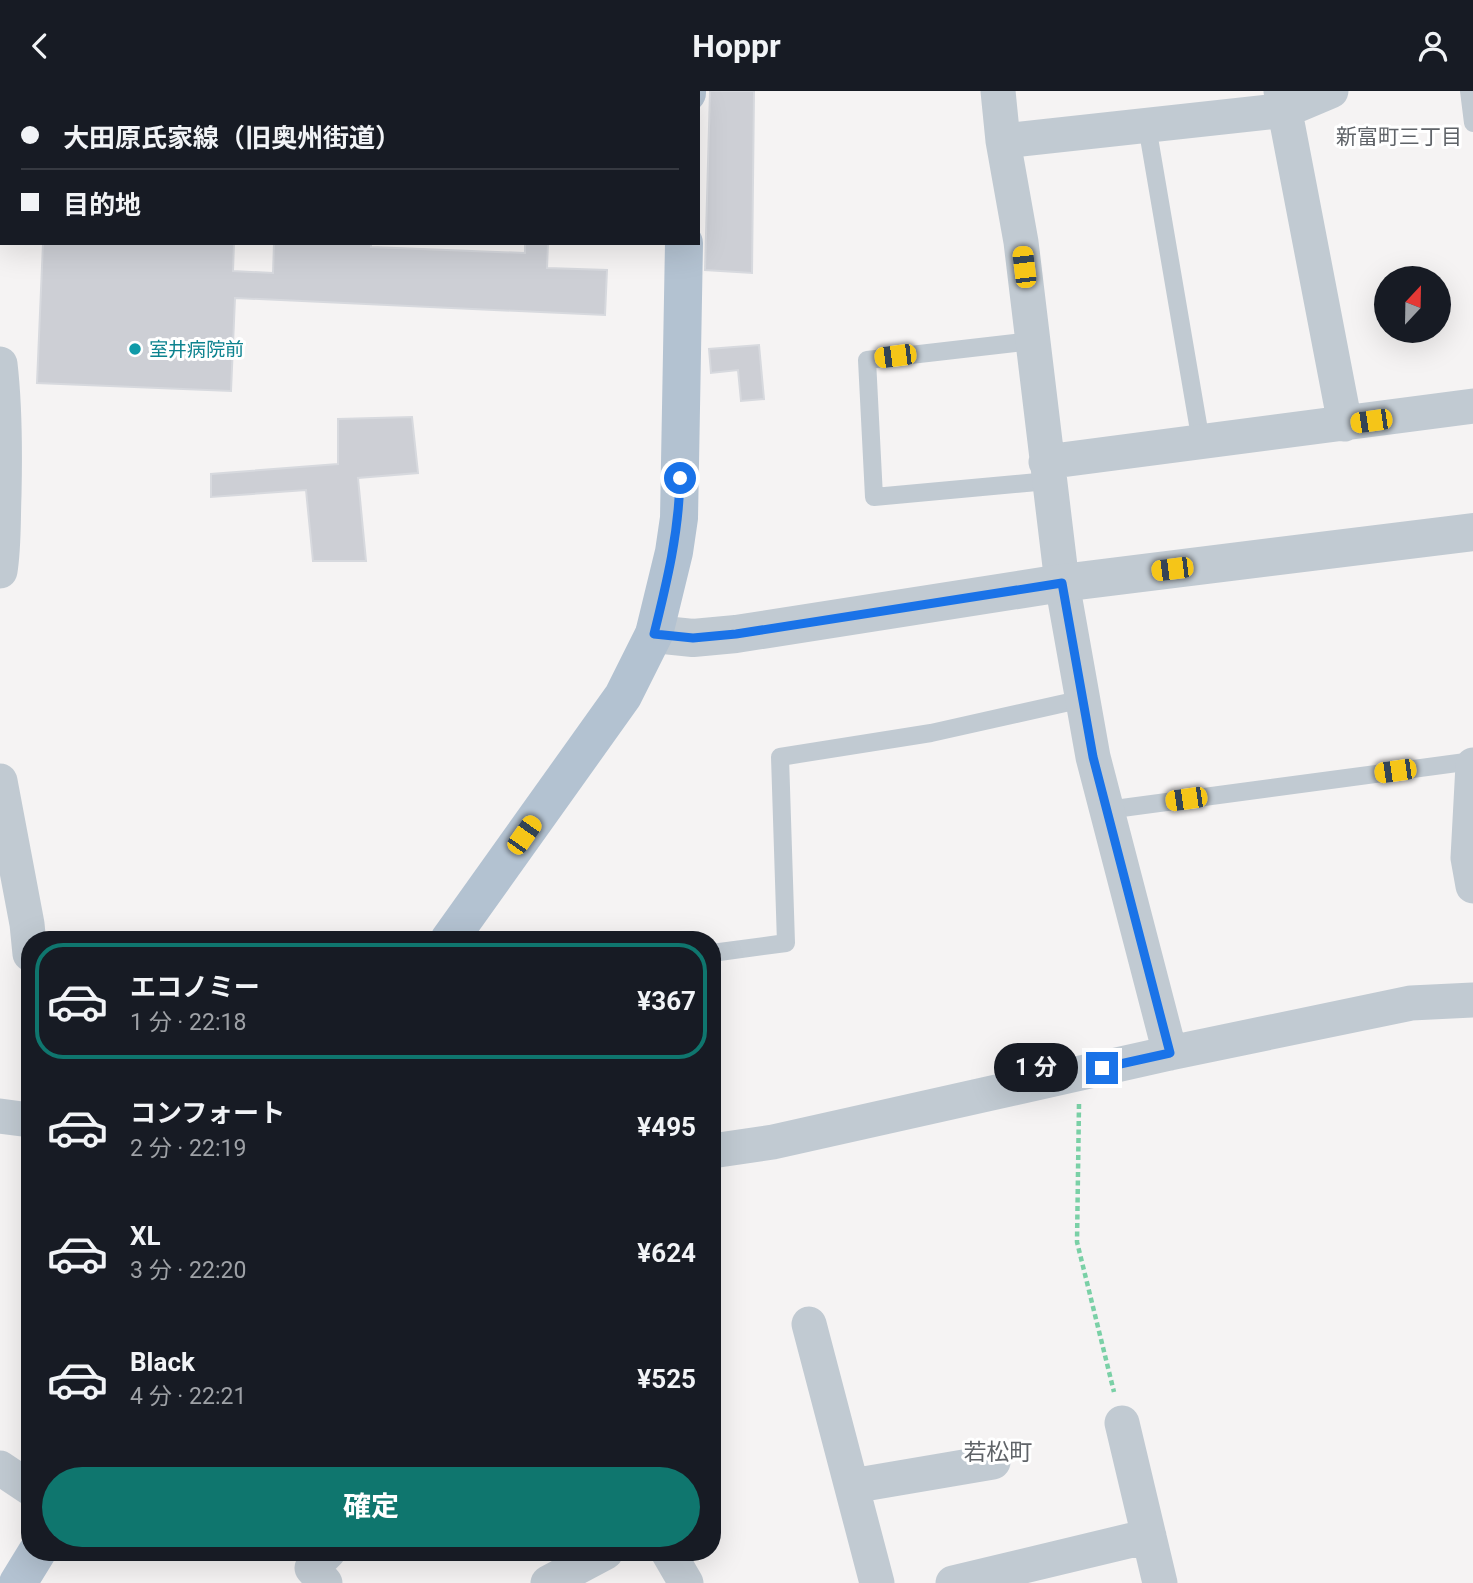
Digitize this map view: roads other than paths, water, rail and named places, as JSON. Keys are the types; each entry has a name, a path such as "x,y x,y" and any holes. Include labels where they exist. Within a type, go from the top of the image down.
{"main road":[{"path":"455,931 623,696 654,634 674,552 679,518 684,245"},
{"path":"18,1583 31,1561"}],"street":[{"path":"998,91 1003,141 1021,242 1062,583 1093,757 1170,1053"},
{"path":"1003,141 1147,126 1331,91"},
{"path":"1284,100 1345,424"},
{"path":"0,364 4,464 3,553 0,571"},
{"path":"1047,471 1201,442 1473,406"},
{"path":"654,634 693,638 736,634 1062,583 1473,532"},
{"path":"1473,763 1468,858 1473,886"},
{"path":"0,782 28,931"},
{"path":"721,1150 773,1142 1170,1053 1411,1003 1473,1000"},
{"path":"0,1116 21,1119"},
{"path":"809,1324 877,1583"},
{"path":"1122,1423 1160,1583"},
{"path":"852,1486 993,1462"},
{"path":"0,1468 21,1482"},
{"path":"953,1583 1149,1536"},
{"path":"319,1561 312,1568 325,1583"},
{"path":"673,1561 686,1583"},
{"path":"548,1583 590,1567"}],"lane":[{"path":"1469,91 1473,124"},
{"path":"1147,126 1201,442"},
{"path":"1032,341 867,360 874,497 1047,471"},
{"path":"721,952 786,943 780,757 931,733 1083,699"},
{"path":"1107,810 1473,763"}],"place":[{"name":"室井病院前","path":"135,349"}],"district":[{"name":"新富町三丁目","path":"1399,137"},
{"name":"若松町","path":"998,1452"}]}
